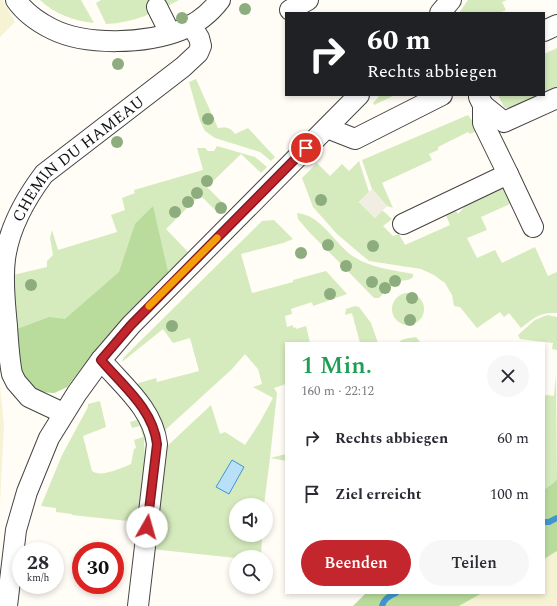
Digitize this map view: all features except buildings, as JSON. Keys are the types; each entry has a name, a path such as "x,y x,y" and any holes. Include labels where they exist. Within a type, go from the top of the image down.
{"street":[{"path":"16,0 27,13 52,30 101,41 135,40 170,33 191,25 220,0"},
{"path":"290,10 308,0"},
{"path":"441,12 451,0"},
{"path":"156,7 170,33"},
{"name":"CHEMIN DU HAMEAU","path":"63,413 29,397 16,382 12,374 5,306 4,280 5,258 14,227 22,208 34,187 44,174 183,67 198,53 201,46 199,38 191,25"},
{"path":"545,31 557,25"},
{"path":"7,606 5,578 16,530 27,492 49,438 63,413 101,360 131,325 358,96"},
{"path":"327,128 355,138 440,96"},
{"path":"480,100 504,122 557,98"},
{"path":"480,100 483,123 533,227"},
{"path":"403,224 508,174"},
{"path":"101,360 147,413 156,437 157,444 138,606"}],"shaded area":[{"path":"0,0 3,0 15,22 0,37"},
{"path":"372,189 387,206 375,218 359,202"},
{"path":"0,386 4,425 0,504"},
{"path":"557,551 557,606 459,606 480,594 545,594 545,558"}],"green space":[{"path":"40,0 81,0 94,23 79,21 65,16 58,13"},
{"path":"101,0 179,0 153,13 126,22 106,24 96,3"},
{"path":"468,0 507,0 502,2 506,10 501,12 460,12"},
{"path":"557,48 557,87 545,93 545,54"},
{"path":"196,79 218,128 228,128 235,134 248,128 275,157 271,161 260,152 215,138 205,131 200,121 189,82"},
{"path":"379,96 393,96 374,105 373,103"},
{"path":"498,96 537,96 508,109 504,107"},
{"path":"468,115 479,130 470,134 468,132 438,147 438,150 429,154 432,160 382,183 393,208 387,206 372,189 362,160"},
{"path":"217,146 255,157 267,167 261,173 241,154 207,187 227,207 219,214 200,195 166,229 188,252 101,343 67,387 54,393 43,392 21,378 13,275 47,267 47,261 53,255 50,238 52,230 58,250 117,232 111,215 125,210 122,198 135,193 134,190 203,170 197,148 205,148 208,151 214,151"},
{"path":"359,161 369,192 359,202 375,218 382,210 392,219 383,226 393,236 399,234 405,245 450,225 445,213 454,208 458,214 468,203 502,182 512,203 481,217 487,230 467,238 477,258 495,250 502,263 535,247 548,276 557,272 557,313 541,315 521,328 509,313 504,317 500,312 477,328 460,307 454,306 452,295 445,283 434,275 421,269 369,261 337,234 313,207 302,178 317,163 330,176 342,164 349,171"},
{"path":"153,206 168,272 101,343 67,387 54,393 33,389 21,378 17,329 49,317 65,319 119,272 135,224"},
{"path":"297,213 314,219 347,252 361,261 390,270 413,274 413,277 408,280 397,282 388,288 379,298 374,298 309,232 298,219"},
{"path":"274,220 293,239 241,254 252,293 326,271 347,294 313,306 312,302 291,309 292,314 285,316 287,327 293,325 293,328 295,327 296,329 306,326 310,342 285,342 285,384 274,388 277,393 265,498 229,498 229,542 262,542 261,550 229,550 229,557 151,549 162,451 211,405 220,434 225,432 245,445 273,398 253,387 262,384 258,369 245,354 232,369 162,433 136,385 156,378 157,382 199,371 190,338 173,343 163,329 122,362 124,357 262,221"},
{"path":"408,293 417,296 421,300 424,309 421,318 417,322 408,325 399,322 395,318 392,309 395,300 399,296"},
{"path":"355,306 359,307 371,323 378,342 360,342 352,313 345,315 346,309"},
{"path":"547,315 557,317 557,350 552,349 553,343 520,339 518,335 535,320"},
{"path":"416,337 420,342 400,342 404,339"},
{"path":"556,375 557,480 545,489 545,396 554,396"},
{"path":"100,401 106,427 83,436 92,471 96,473 105,473 131,464 134,449 136,448 134,440 143,437 140,426 132,428 130,422 140,419 146,436 144,442 145,459 138,517 133,520 128,521 72,515 56,512 56,508 41,506 62,455 88,407 88,404"},
{"path":"285,454 285,461 270,458"},
{"path":"557,480 557,551 545,558 545,489"},
{"path":"365,594 480,594 459,606 353,606"}],"water":[{"path":"232,460 244,467 229,494 216,487"}],"waterway":[{"path":"545,522 549,522 557,518"},
{"path":"382,606 384,601 394,594"}],"slow traffic":[{"path":"149,306 217,238"}],"route":[{"path":"147,527 157,444 153,426 147,413 140,404 101,360 131,325 306,148"}]}
